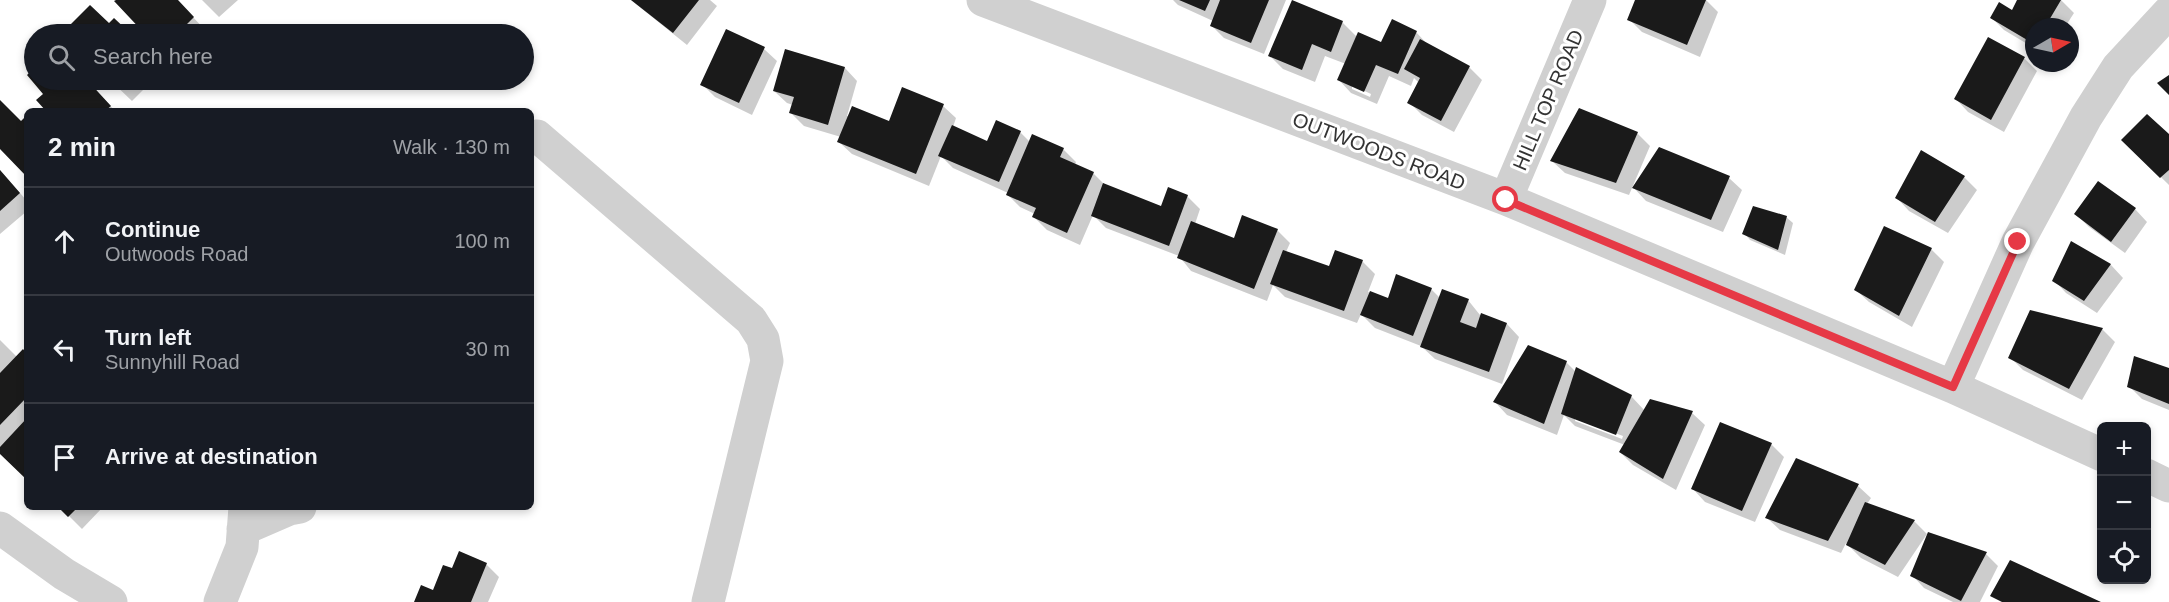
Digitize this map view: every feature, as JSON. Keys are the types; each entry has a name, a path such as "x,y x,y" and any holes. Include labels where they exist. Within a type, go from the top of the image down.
{"street":[{"name":"OUTWOODS ROAD","path":"983,0 1506,200 1953,387 2097,453"},
{"name":"HILL TOP ROAD","path":"1506,200 1590,0"},
{"path":"1953,387 2018,242 2086,117 2118,67 2169,12"},
{"path":"537,136 751,320 763,339 767,361 708,602"},
{"path":"2148,476 2169,486"},
{"path":"220,602 242,547 244,518 285,510"},
{"path":"0,528 64,574 111,602"}],"building":[{"path":"178,0 194,17 187,24 136,24 114,1"},
{"path":"631,0 699,0 673,33"},
{"path":"1179,0 1210,0 1205,11"},
{"path":"1220,0 1269,0 1251,43 1210,26"},
{"path":"1292,0 1343,21 1331,52 1312,44 1302,70 1268,56"},
{"path":"1635,0 1706,0 1687,45 1627,20"},
{"path":"2017,0 2061,0 2050,18 2025,18 2025,39 1990,18 1999,2 2012,10"},
{"path":"90,5 109,23 114,18 120,24 71,24"},
{"path":"1392,19 1417,31 1398,74 1376,65 1364,92 1337,80 1358,32 1381,42"},
{"path":"726,29 765,47 739,103 700,85"},
{"path":"1988,37 2025,57 1991,120 1954,99"},
{"path":"1420,39 1470,66 1441,121 1407,103 1420,78 1404,69"},
{"path":"785,49 845,67 828,125 789,113 794,97 773,91"},
{"path":"2169,75 2169,95 2157,83"},
{"path":"902,87 944,104 916,174 837,142 852,106 889,121"},
{"path":"40,90 96,90 111,106 109,108 43,108 36,100 43,94"},
{"path":"0,100 21,121 24,118 24,174 0,149"},
{"path":"1579,108 1638,132 1616,183 1550,161"},
{"path":"2147,114 2169,134 2169,170 2160,178 2121,140"},
{"path":"996,120 1021,131 999,182 938,156 952,125 987,141"},
{"path":"1032,134 1064,148 1060,157 1094,172 1067,233 1032,217 1036,208 1006,195"},
{"path":"1659,147 1730,176 1711,220 1632,188"},
{"path":"1921,150 1965,176 1935,222 1895,198"},
{"path":"0,170 20,193 0,211"},
{"path":"2098,181 2136,208 2111,242 2074,214"},
{"path":"1103,183 1161,206 1168,187 1188,195 1169,246 1091,216"},
{"path":"1753,206 1787,216 1778,250 1742,234"},
{"path":"1242,215 1278,229 1254,289 1177,258 1191,221 1234,238"},
{"path":"1884,226 1932,248 1899,316 1854,290"},
{"path":"2071,241 2111,264 2084,301 2052,281"},
{"path":"1283,250 1329,266 1335,250 1363,260 1344,311 1270,284"},
{"path":"1396,274 1432,288 1413,336 1360,315 1370,291 1388,298"},
{"path":"1442,289 1469,299 1460,322 1476,328 1481,313 1507,323 1489,372 1420,347"},
{"path":"2030,310 2103,328 2069,389 2008,358"},
{"path":"1528,345 1567,361 1544,424 1493,402"},
{"path":"23,349 24,400 0,425 0,373"},
{"path":"2134,356 2169,368 2169,404 2127,387"},
{"path":"1576,367 1632,395 1616,435 1561,414"},
{"path":"1650,399 1693,411 1663,479 1619,452"},
{"path":"24,421 24,477 0,454 0,447"},
{"path":"1720,422 1772,443 1742,511 1691,489"},
{"path":"1796,458 1859,484 1828,541 1765,518"},
{"path":"1865,502 1915,520 1885,565 1846,545"},
{"path":"61,510 75,510 68,517"},
{"path":"1928,532 1987,552 1961,601 1910,576"},
{"path":"459,551 487,563 471,602 414,602 421,585 433,590 443,565 452,568"},
{"path":"2010,560 2101,602 2002,602 1990,596"}],"route":[{"path":"1506,200 1953,387 2018,242"}]}
